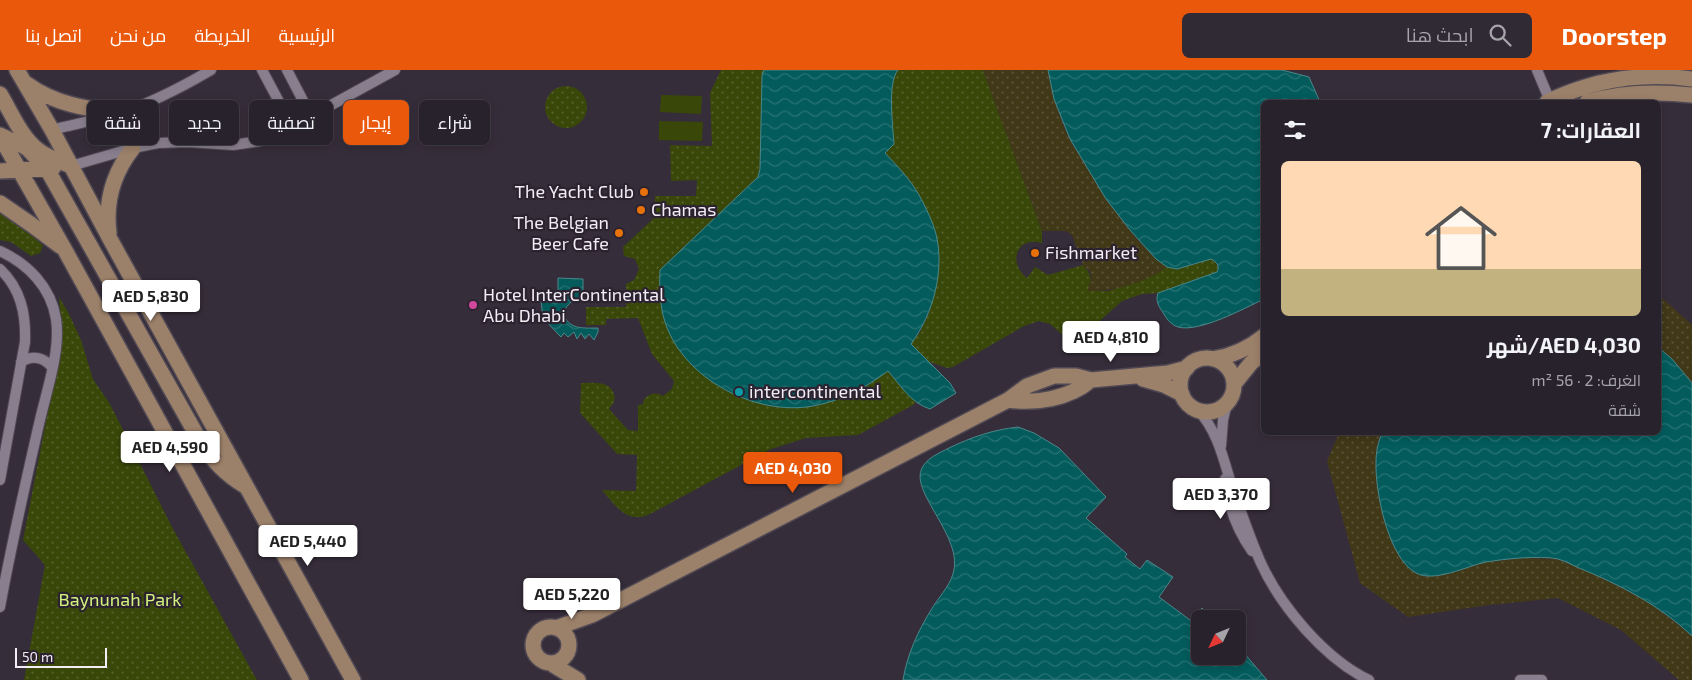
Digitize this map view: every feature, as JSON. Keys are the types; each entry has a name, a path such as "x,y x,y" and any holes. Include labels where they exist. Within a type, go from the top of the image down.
{"main road":[{"path":"1553,100 1581,88 1614,80 1648,76 1686,75"},
{"path":"21,76 50,98 87,107"},
{"path":"21,76 353,680"},
{"path":"1595,100 1640,92 1692,95"},
{"path":"0,94 47,169 204,447 220,468 246,486"},
{"path":"0,135 52,130"},
{"path":"0,171 11,162 37,153 48,142 52,130"},
{"path":"0,135 37,153 71,166"},
{"path":"0,135 11,162 66,252 301,680"},
{"path":"110,239 108,208 111,193 120,167 133,148"},
{"path":"11,162 47,169 71,166"},
{"path":"0,203 66,252"},
{"path":"579,680 539,658 533,648 533,641 535,636 544,628 556,628 592,615 1008,400 1089,382 1168,373 1187,368 1199,360 1235,354 1261,338"},
{"path":"1234,384 1251,363 1261,355"},
{"path":"1187,368 1181,380 1182,394 1189,406 1198,410 1216,411 1231,398 1234,384 1233,377 1225,366 1212,359"},
{"path":"1134,376 1164,385 1182,394"},
{"path":"550,663 560,660 576,634 592,615"},
{"path":"556,628 566,635 568,649 579,680"}],"street":[{"path":"152,100 211,70"},
{"path":"262,70 278,100"},
{"path":"286,70 302,100"},
{"path":"333,104 396,70"},
{"path":"1537,70 1547,100"},
{"path":"52,130 87,121"},
{"path":"71,166 133,148 170,142 220,146 249,143"},
{"path":"0,251 17,260 31,271 42,284 54,308 57,329 52,367 12,544 0,607"},
{"path":"0,269 16,290 23,308 25,331 0,480"},
{"path":"21,362 32,357 38,357 52,367"},
{"path":"1220,447 1227,403"},
{"path":"1198,410 1209,424 1220,447 1225,464 1226,488 1231,511 1244,538 1284,600 1312,636 1346,667 1369,680"},
{"path":"1520,680 1542,680"}],"green space":[{"path":"721,70 764,70 762,76 760,169 758,177 660,270 812,406 850,395 865,388 919,334 929,312 938,269 936,233 919,195 910,181 885,153 894,144 892,95 895,76 898,70 983,70 1042,231 1042,243 1026,243 1021,247 1016,258 1017,265 1027,278 1035,267 1048,275 1083,265 1090,277 1088,291 1108,291 1140,280 1167,267 1177,269 1211,259 1215,261 1219,269 1208,276 1158,293 1142,294 1122,301 1092,328 1070,338 1065,337 1050,324 1039,321 1024,326 953,367 947,368 930,362 914,393 915,404 858,435 806,438 771,449 650,514 642,517 628,515 622,512 602,490 636,491 637,455 617,454 580,413 581,383 600,383 609,386 615,399 609,409 628,430 638,431 638,405 643,404 644,399 651,394 663,396 672,389 674,381 652,354 638,318 606,319 606,325 586,325 586,307 626,307 626,284 634,280 639,269 635,259 624,256 623,247 655,217 655,196 696,196 697,180 671,181 670,145 712,146 710,93"},
{"path":"570,86 578,89 584,95 587,107 584,119 578,125 562,128 554,125 548,119 545,103 548,95 554,89"},
{"path":"661,95 702,96 701,114 660,112"},
{"path":"659,121 703,122 702,141 659,140"},
{"path":"0,212 32,234 43,246 40,253 31,256 11,242 0,240"},
{"name":"Baynunah Park","path":"59,297 81,340 93,379 110,404 172,527 257,680 24,680 45,565 23,540 62,339"}],"sand":[{"path":"983,70 1048,70 1060,115 1067,134 1076,149 1123,222 1143,246 1167,267 1150,277 1129,285 1108,290 1088,291 1091,275 1089,270 1083,265 1072,235 1066,231 1042,231"},
{"path":"1661,297 1692,325 1692,383 1672,359 1661,350"},
{"path":"1338,435 1381,435 1377,445 1428,575 1451,573 1485,562 1523,558 1557,559 1595,574 1647,601 1692,636 1692,680 1679,680 1621,630 1558,598 1489,605 1408,617 1360,583 1327,461"}],"water":[{"path":"764,70 898,70 895,76 892,95 894,144 885,153 907,178 926,209 936,234 939,263 938,277 931,306 911,344 950,383 956,393 930,409 917,403 888,371 853,393 834,401 813,406 792,408 770,406 749,400 709,380 678,349 668,330 663,316 661,301 660,270 758,177 760,169 762,76"},
{"path":"1048,70 1282,70 1309,77 1319,100 1261,100 1261,300 1222,319 1198,326 1178,327 1168,320 1158,304 1158,293 1217,272 1217,264 1211,259 1177,269 1167,267 1156,259 1106,199 1070,139 1054,99"},
{"path":"558,278 583,279 583,301 571,302 566,308 565,314 567,321 574,326 598,328 594,340 589,334 585,339 581,333 577,339 574,332 568,337 564,333 561,337 543,318 541,301 558,301"},
{"path":"1661,350 1672,359 1692,383 1692,636 1667,615 1639,597 1609,581 1558,559 1532,557 1486,562 1451,573 1432,576 1423,576 1416,573 1406,565 1398,553 1385,523 1376,474 1376,455 1381,435 1661,435"},
{"path":"1018,427 1034,433 1059,448 1106,497 1086,518 1127,554 1125,557 1140,569 1147,560 1173,577 1159,597 1191,619 1191,665 1246,665 1246,655 1267,680 903,680 907,661 917,635 951,579 955,560 945,531 923,490 920,478 922,468 934,456 966,440"}],"place":[{"name":"The Yacht Club","path":"644,192"},
{"name":"Chamas","path":"641,210"},
{"name":"The Belgian Beer Cafe","path":"619,233"},
{"name":"Fishmarket","path":"1035,253"},
{"name":"Hotel InterContinental Abu Dhabi","path":"473,305"},
{"name":"intercontinental","path":"739,392"}]}
